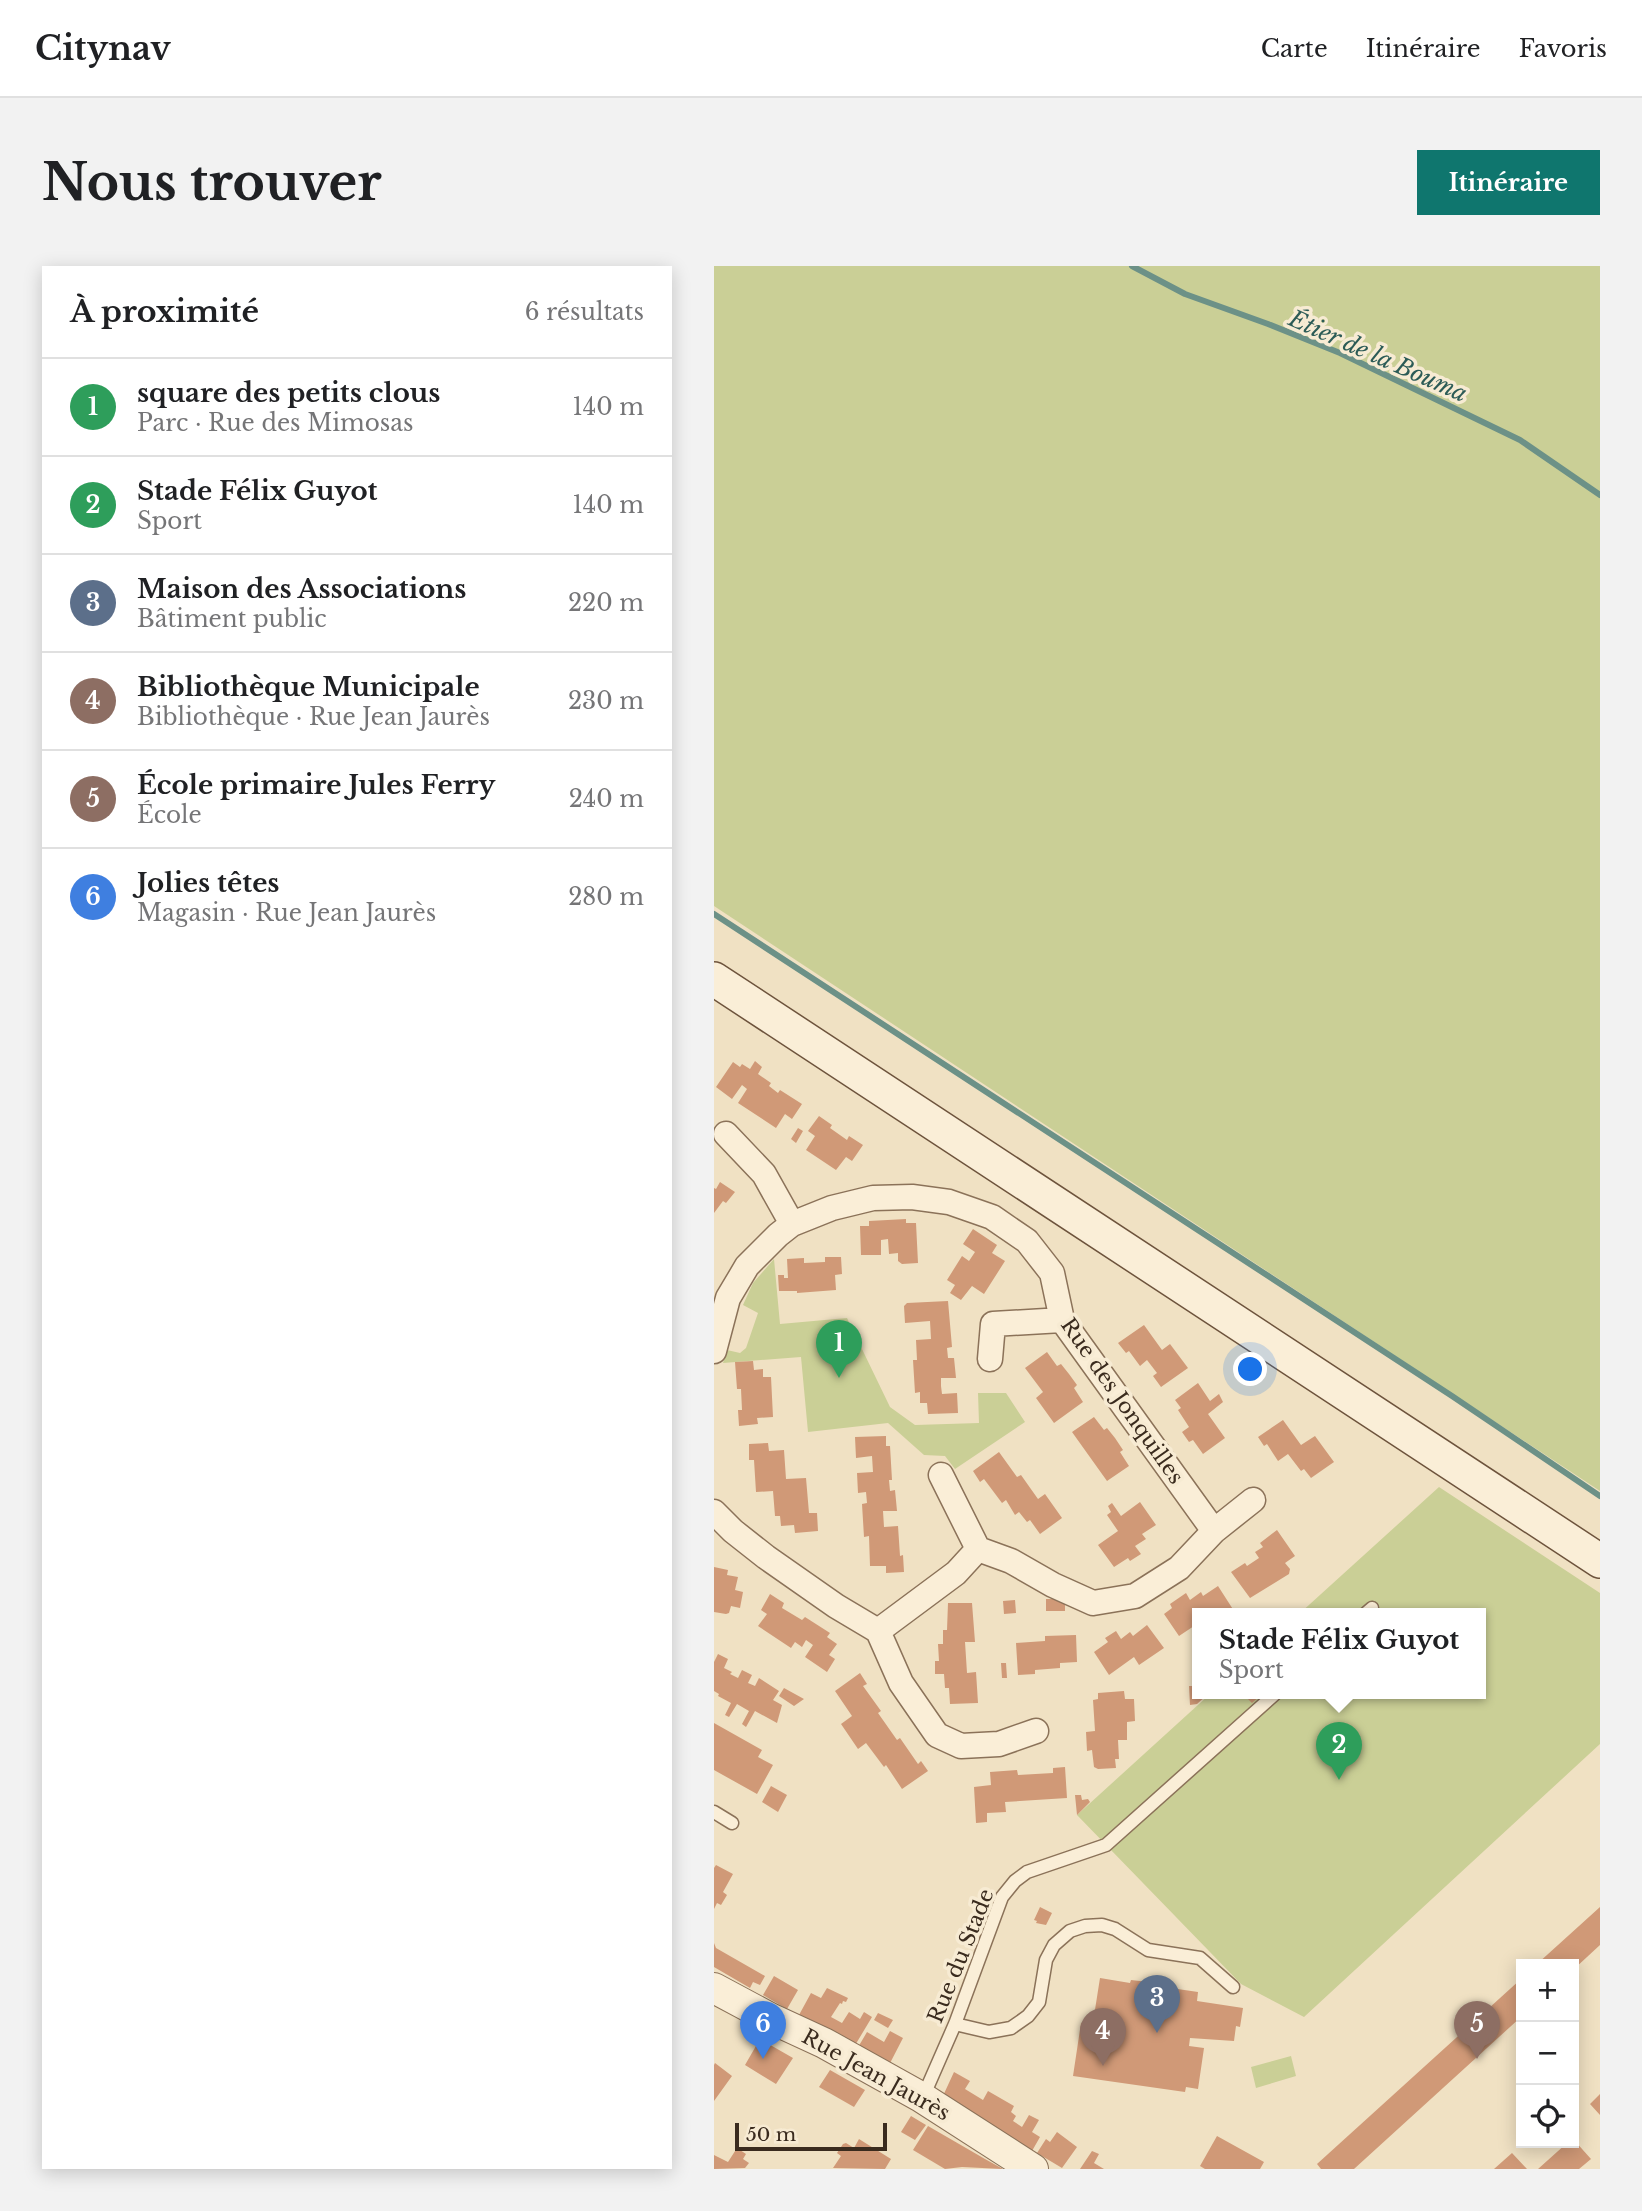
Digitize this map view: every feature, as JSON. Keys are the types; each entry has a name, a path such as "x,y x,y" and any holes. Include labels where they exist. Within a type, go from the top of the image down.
{"main road":[{"path":"714,979 1600,1561"}],"street":[{"path":"726,1134 764,1174 792,1224"},
{"name":"Rue des Jonquilles","path":"714,1351 721,1293 792,1224 832,1208 873,1198 912,1197 949,1202 981,1213 992,1217 1027,1241 1052,1273 1062,1320 1214,1531"},
{"path":"990,1359 993,1324 1062,1320"},
{"path":"941,1475 978,1549 1011,1561 1093,1603 1135,1596 1180,1568 1214,1531 1253,1500"},
{"path":"714,1512 766,1557 836,1606 878,1631 901,1683 937,1735 961,1746 999,1744 1035,1731"},
{"path":"878,1631 956,1573 978,1549"},
{"name":"Rue Jean Jaurès","path":"714,1988 824,2043 921,2098 1033,2169"}],"lane":[{"name":"Rue du Stade","path":"921,2098 955,2024 1008,1888 1027,1872 1106,1845 1269,1699"},
{"path":"714,1812 732,1823"},
{"path":"955,2024 989,2032 1011,2028 1028,2016 1039,2001 1046,1960 1054,1945 1070,1931 1085,1926 1115,1929 1148,1951 1200,1958 1233,1987"}],"green space":[{"path":"714,266 1600,266 1600,1491 714,906"},
{"path":"774,1259 780,1324 847,1318 890,1407 915,1425 979,1423 978,1393 1006,1393 1025,1422 955,1469 945,1456 924,1455 888,1423 808,1432 801,1357 723,1363 727,1350 740,1353 746,1348 758,1313 743,1305 753,1283"},
{"path":"1439,1487 1600,1593 1600,1744 1304,2017 1241,1984 1077,1815 1205,1699 1486,1699 1486,1608 1306,1608"},
{"path":"1291,2056 1296,2076 1256,2088 1251,2067"}],"building":[{"path":"755,1061 762,1067 758,1074 771,1083 769,1086 802,1104 792,1119 785,1114 776,1128 738,1103 747,1089 742,1085 732,1099 716,1087 733,1062 750,1069"},
{"path":"819,1116 847,1140 849,1136 863,1145 852,1161 846,1157 836,1170 806,1150 815,1136 808,1131"},
{"path":"798,1128 803,1131 796,1143 791,1139"},
{"path":"720,1182 735,1192 726,1203 723,1201 714,1213 714,1188 716,1189"},
{"path":"906,1219 906,1223 916,1223 918,1263 902,1264 898,1261 898,1253 889,1254 888,1239 881,1240 881,1255 861,1255 860,1226 869,1226 869,1221"},
{"path":"973,1229 997,1245 992,1253 1005,1261 984,1294 972,1286 961,1300 950,1293 955,1285 947,1280 962,1256 969,1261 975,1252 963,1244"},
{"path":"825,1257 841,1257 842,1274 835,1275 836,1290 797,1293 779,1291 778,1275 788,1278 787,1259 804,1258 804,1263 825,1262"},
{"path":"948,1301 952,1347 947,1348 948,1358 954,1358 956,1378 941,1378 941,1386 942,1394 957,1393 958,1413 928,1414 927,1403 920,1403 920,1392 915,1393 913,1360 917,1360 916,1340 931,1339 930,1321 905,1323 904,1306 907,1303"},
{"path":"1144,1325 1162,1350 1170,1344 1188,1368 1161,1387 1153,1376 1157,1373 1147,1360 1140,1366 1129,1351 1126,1353 1118,1343"},
{"path":"1047,1352 1057,1366 1061,1364 1077,1385 1074,1388 1083,1402 1054,1423 1036,1398 1043,1392 1025,1368"},
{"path":"753,1361 754,1370 763,1369 763,1377 771,1377 773,1417 757,1418 758,1424 739,1426 738,1410 742,1410 741,1389 737,1389 735,1362"},
{"path":"1198,1383 1210,1401 1219,1394 1223,1402 1208,1414 1225,1438 1203,1454 1193,1440 1189,1442 1182,1432 1189,1427 1175,1400"},
{"path":"1094,1417 1104,1430 1107,1428 1115,1438 1129,1466 1107,1481 1072,1432"},
{"path":"1283,1420 1301,1445 1315,1436 1334,1462 1311,1478 1304,1469 1301,1471 1288,1454 1278,1461 1267,1444 1264,1446 1258,1437"},
{"path":"886,1436 886,1446 890,1446 890,1491 895,1490 897,1511 883,1511 884,1527 898,1526 904,1572 886,1573 886,1566 870,1566 869,1536 864,1537 862,1504 867,1503 866,1492 858,1493 857,1473 873,1472 872,1456 856,1458 855,1437"},
{"path":"768,1443 769,1451 784,1450 786,1479 806,1478 809,1513 817,1513 818,1531 795,1533 794,1525 781,1526 780,1516 775,1516 773,1491 756,1492 754,1460 749,1460 749,1444"},
{"path":"999,1452 1017,1477 1021,1475 1038,1499 1045,1494 1062,1518 1040,1534 1030,1520 1027,1522 1019,1512 1015,1515 1006,1500 1002,1503 984,1479 980,1482 973,1471"},
{"path":"1140,1502 1156,1525 1142,1534 1146,1539 1135,1546 1141,1554 1114,1567 1098,1545 1118,1531 1107,1515 1111,1512 1108,1506 1112,1503 1121,1516"},
{"path":"1277,1530 1295,1556 1285,1563 1290,1569 1289,1574 1250,1598 1231,1572 1259,1558 1255,1552 1263,1547 1260,1543"},
{"path":"714,1567 728,1570 727,1575 738,1577 735,1590 743,1592 740,1608 731,1606 726,1614 714,1612"},
{"path":"1218,1586 1232,1608 1192,1608 1192,1627 1179,1636 1164,1614 1172,1608 1170,1604 1186,1593 1190,1600 1201,1592 1203,1596"},
{"path":"770,1594 784,1603 782,1608 802,1620 805,1617 830,1633 827,1637 837,1644 829,1655 835,1659 827,1672 805,1657 813,1645 806,1640 802,1647 795,1642 791,1648 758,1626 767,1614 761,1610"},
{"path":"1046,1599 1065,1601 1065,1611 1046,1611"},
{"path":"1015,1600 1016,1613 1004,1614 1003,1601"},
{"path":"948,1603 972,1603 975,1642 965,1642 967,1673 976,1672 978,1703 950,1704 949,1688 945,1688 944,1674 935,1674 935,1661 939,1661 938,1644 943,1644 943,1630 947,1630"},
{"path":"1147,1625 1164,1648 1139,1665 1134,1657 1109,1675 1094,1652 1108,1642 1105,1638 1116,1631 1121,1639 1130,1632 1133,1636"},
{"path":"1076,1635 1077,1662 1060,1663 1060,1668 1035,1670 1035,1674 1018,1675 1016,1643 1045,1641 1045,1636"},
{"path":"718,1654 728,1659 724,1668 732,1672 730,1674 738,1678 742,1670 752,1675 748,1683 755,1686 759,1678 779,1691 773,1700 782,1705 777,1723 755,1711 746,1727 742,1724 749,1711 737,1704 729,1717 725,1715 731,1703 714,1691 714,1662"},
{"path":"1001,1663 1006,1663 1007,1678 1002,1678"},
{"path":"860,1673 867,1684 863,1686 881,1711 878,1713 897,1740 900,1738 918,1764 921,1761 928,1771 902,1789 886,1765 884,1767 866,1743 858,1749 841,1724 852,1716 835,1691"},
{"path":"1189,1686 1192,1686 1192,1699 1202,1699 1197,1704 1190,1705"},
{"path":"784,1688 804,1699 794,1706 779,1696"},
{"path":"1124,1691 1125,1699 1134,1699 1135,1721 1127,1722 1127,1740 1118,1740 1119,1759 1115,1759 1116,1768 1098,1769 1094,1767 1092,1750 1087,1751 1086,1732 1095,1731 1093,1700 1098,1699 1098,1693"},
{"path":"714,1723 762,1750 758,1757 773,1765 757,1794 714,1770"},
{"path":"1065,1767 1067,1798 1005,1802 1006,1812 987,1813 987,1822 976,1823 974,1787 991,1785 990,1772 1017,1770 1018,1775 1053,1773 1053,1768"},
{"path":"771,1786 787,1795 778,1812 762,1802"},
{"path":"1075,1795 1081,1795 1082,1800 1088,1799 1090,1802 1077,1815"},
{"path":"716,1865 733,1874 723,1892 727,1895 721,1905 717,1903 714,1909 714,1868"},
{"path":"1040,1907 1052,1913 1046,1925 1034,1920"},
{"path":"1600,1907 1600,1945 1579,1964 1579,1959 1543,1959"},
{"path":"714,1943 716,1948 765,1976 760,1985 753,1982 750,1988 714,1967"},
{"path":"774,1976 798,1990 787,2009 763,1995"},
{"path":"1100,1978 1130,1983 1131,1980 1157,1983 1157,1986 1198,1992 1197,2001 1243,2008 1240,2027 1236,2026 1234,2041 1190,2038 1189,2046 1204,2048 1198,2089 1186,2087 1185,2092 1073,2076 1081,2023 1096,2026 1097,2017 1094,2016"},
{"path":"1516,1984 1516,2022 1354,2169 1321,2169 1317,2164"},
{"path":"827,1988 848,1998 846,2002 840,2003 831,2017 842,2023 849,2012 860,2019 864,2012 872,2017 854,2047 799,2015 811,1993 821,1998"},
{"path":"878,2013 893,2020 888,2028 874,2020"},
{"path":"890,2031 903,2038 888,2067 857,2049 867,2032 884,2042"},
{"path":"760,2039 793,2058 776,2084 745,2065"},
{"path":"715,2063 732,2076 714,2101 714,2065"},
{"path":"830,2070 865,2090 854,2107 819,2087"},
{"path":"954,2072 970,2081 965,2089 983,2100 988,2091 1014,2106 1011,2112 1016,2116 1013,2121 1022,2127 1029,2115 1039,2120 1032,2132 1040,2137 1032,2151 942,2098"},
{"path":"1600,2094 1600,2115 1590,2104"},
{"path":"911,2116 926,2125 915,2140 901,2132"},
{"path":"928,2126 1003,2169 945,2169 913,2150"},
{"path":"1057,2132 1077,2147 1062,2168 1037,2153 1046,2139 1050,2142"},
{"path":"1217,2136 1264,2162 1260,2169 1205,2169 1200,2166"},
{"path":"859,2139 891,2159 885,2169 833,2168 841,2156 837,2153 843,2144 854,2148"},
{"path":"1579,2146 1591,2159 1579,2169 1538,2169 1561,2148 1579,2148"},
{"path":"737,2148 746,2154 743,2159 749,2163 745,2168 714,2169 714,2155 728,2162"},
{"path":"1092,2151 1099,2154 1094,2163 1104,2169 1080,2169"},
{"path":"1512,2153 1527,2169 1494,2169"}],"waterway":[{"name":"Étier de la Bouma","path":"1132,266 1185,294 1340,353 1520,440 1600,495"},
{"path":"714,914 1452,1396 1600,1496"}],"place":[{"name":"square des petits clous","path":"839,1378"},
{"name":"Stade Félix Guyot","path":"1339,1780"},
{"name":"Maison des Associations","path":"1157,2033"},
{"name":"Jolies têtes","path":"763,2059"},
{"name":"École primaire Jules Ferry","path":"1477,2059"},
{"name":"Bibliothèque Municipale","path":"1103,2066"}]}
